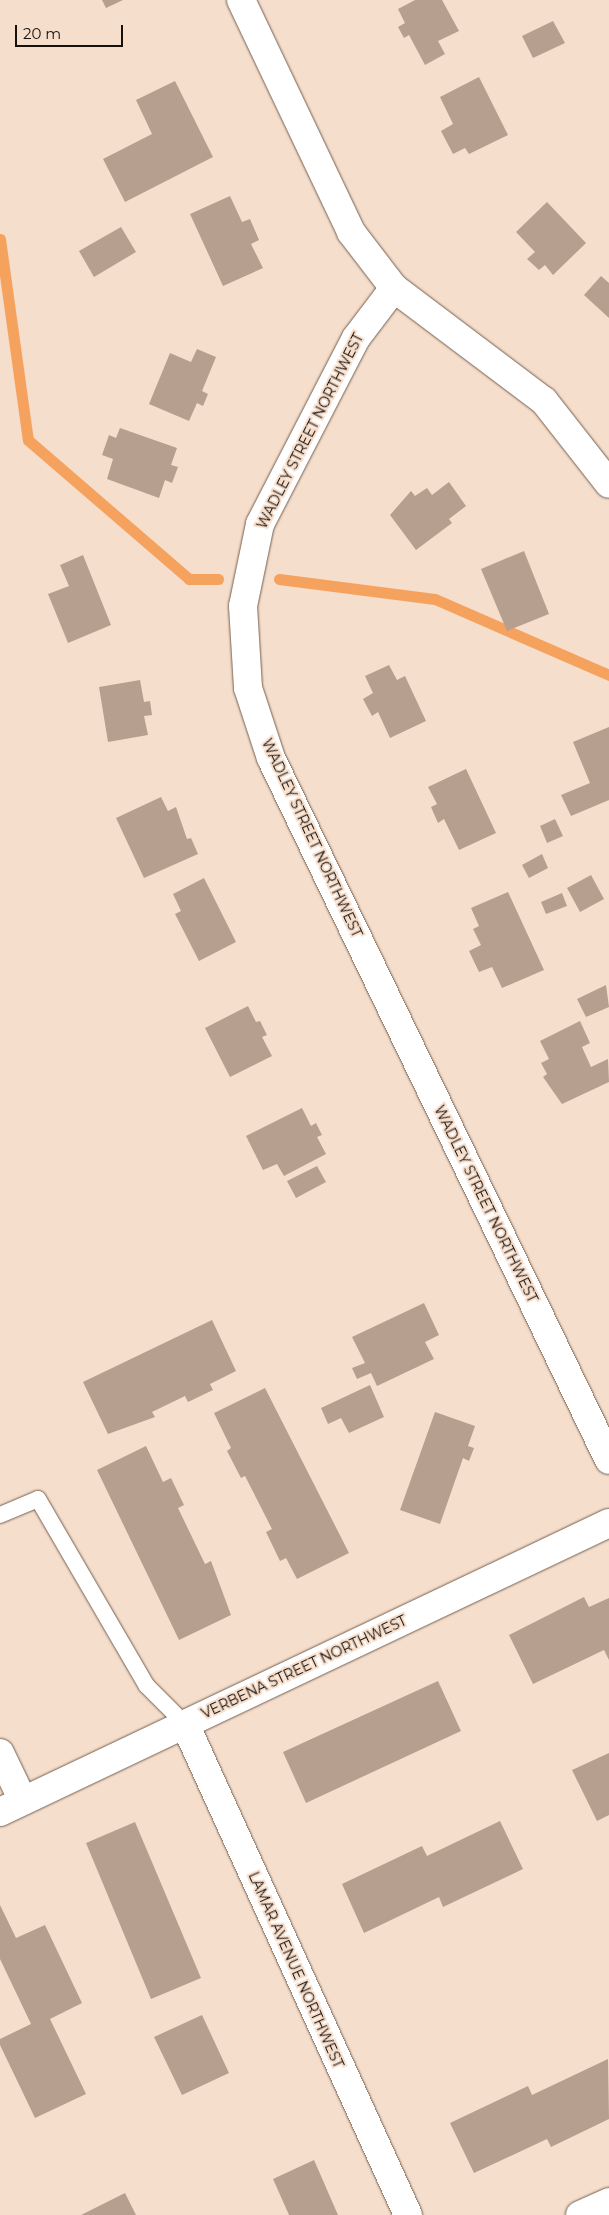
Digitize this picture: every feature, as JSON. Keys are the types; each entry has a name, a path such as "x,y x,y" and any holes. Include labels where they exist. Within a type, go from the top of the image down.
{"street":[{"path":"242,0 351,232 394,288 544,402 609,484"},
{"name":"WADLEY STREET NORTHWEST","path":"394,288 356,338 260,524 243,606 248,688 271,758 609,1460"},
{"name":"VERBENA STREET NORTHWEST","path":"11,1806 609,1523"},
{"name":"LAMAR AVENUE NORTHWEST","path":"185,1724 408,2215"},
{"path":"0,1753 11,1806"},
{"path":"580,2215 609,2202"}],"lane":[{"path":"0,1515 38,1499 147,1686 185,1724"}],"building":[{"path":"102,0 123,0 106,8"},
{"path":"415,0 442,0 459,31 438,41 445,54 425,65 409,35 404,38 398,27 405,23 398,9"},
{"path":"553,21 565,43 533,58 522,36"},
{"path":"479,77 508,135 469,154 465,148 453,154 441,131 453,124 440,97"},
{"path":"175,81 213,157 125,202 103,159 152,134 136,100"},
{"path":"230,196 242,222 250,219 259,240 251,244 263,268 223,286 190,214"},
{"path":"547,202 586,243 553,275 545,265 539,270 527,259 535,252 516,232"},
{"path":"121,227 136,252 94,277 79,251"},
{"path":"601,276 609,283 609,318 584,295"},
{"path":"197,349 216,357 202,391 208,394 203,406 197,403 189,421 149,404 170,353 191,362"},
{"path":"120,428 177,448 171,465 178,467 172,483 165,480 159,498 107,479 113,459 102,455 109,435 116,438"},
{"path":"449,482 466,506 449,519 452,523 416,550 390,515 411,491 415,496 427,488 432,495"},
{"path":"524,551 549,614 507,631 481,569"},
{"path":"83,555 111,625 68,643 48,594 69,586 60,565"},
{"path":"389,665 397,680 405,676 426,721 390,738 378,712 372,716 363,699 373,693 365,676"},
{"path":"140,680 144,702 150,701 152,715 144,716 148,735 108,742 99,687"},
{"path":"609,727 609,800 571,816 561,795 590,783 573,742"},
{"path":"466,769 496,833 459,850 444,819 438,823 431,807 437,804 428,787"},
{"path":"161,797 168,811 176,807 187,839 191,838 198,854 144,878 116,818"},
{"path":"555,819 563,836 547,843 540,826"},
{"path":"542,854 548,868 529,878 522,865"},
{"path":"591,875 604,899 580,912 567,888"},
{"path":"204,878 236,942 199,961 175,914 181,911 173,894"},
{"path":"508,892 544,970 502,988 492,967 479,972 469,951 481,945 473,929 479,926 471,908"},
{"path":"562,893 567,906 546,914 541,902"},
{"path":"606,985 609,1007 586,1017 577,999"},
{"path":"248,1006 256,1022 260,1021 267,1035 262,1037 272,1056 230,1077 205,1028"},
{"path":"580,1021 590,1043 582,1047 591,1067 608,1059 609,1082 562,1104 543,1077 547,1074 541,1063 549,1059 540,1041"},
{"path":"302,1108 311,1126 316,1123 322,1135 317,1137 326,1154 284,1176 277,1164 263,1170 246,1136"},
{"path":"317,1166 326,1182 296,1198 287,1181"},
{"path":"424,1303 439,1335 425,1342 434,1359 377,1386 371,1373 357,1379 352,1368 365,1363 352,1337"},
{"path":"212,1320 236,1371 210,1384 213,1390 188,1402 185,1396 152,1412 155,1417 108,1434 83,1382"},
{"path":"370,1385 384,1417 349,1433 341,1418 328,1424 321,1408"},
{"path":"265,1388 349,1553 297,1579 286,1558 280,1561 266,1532 272,1529 245,1476 241,1478 227,1451 231,1448 214,1413"},
{"path":"435,1412 475,1426 468,1446 474,1448 469,1461 463,1458 440,1524 400,1510"},
{"path":"146,1446 163,1482 171,1478 184,1505 178,1508 205,1564 211,1561 231,1615 179,1640 97,1470"},
{"path":"584,1597 589,1607 609,1598 609,1660 604,1650 533,1684 509,1635"},
{"path":"438,1681 461,1731 306,1803 283,1752"},
{"path":"609,1753 609,1815 597,1821 572,1770"},
{"path":"500,1821 523,1869 443,1907 439,1897 364,1933 342,1884 422,1846 427,1856"},
{"path":"135,1822 201,1978 151,1999 86,1843"},
{"path":"0,1905 16,1938 45,1925 82,2003 50,2019 86,2094 35,2118 0,2045 0,2039 31,2024 0,1959"},
{"path":"202,2015 229,2073 182,2095 154,2037"},
{"path":"608,2059 609,2119 551,2147 547,2139 474,2173 450,2123 528,2086 532,2095"},
{"path":"314,2160 338,2215 289,2215 273,2179"},
{"path":"125,2193 136,2215 81,2215"}],"waterway":[{"path":"0,239 28,440 189,579 218,579"},
{"path":"279,579 435,599 609,675"}]}
